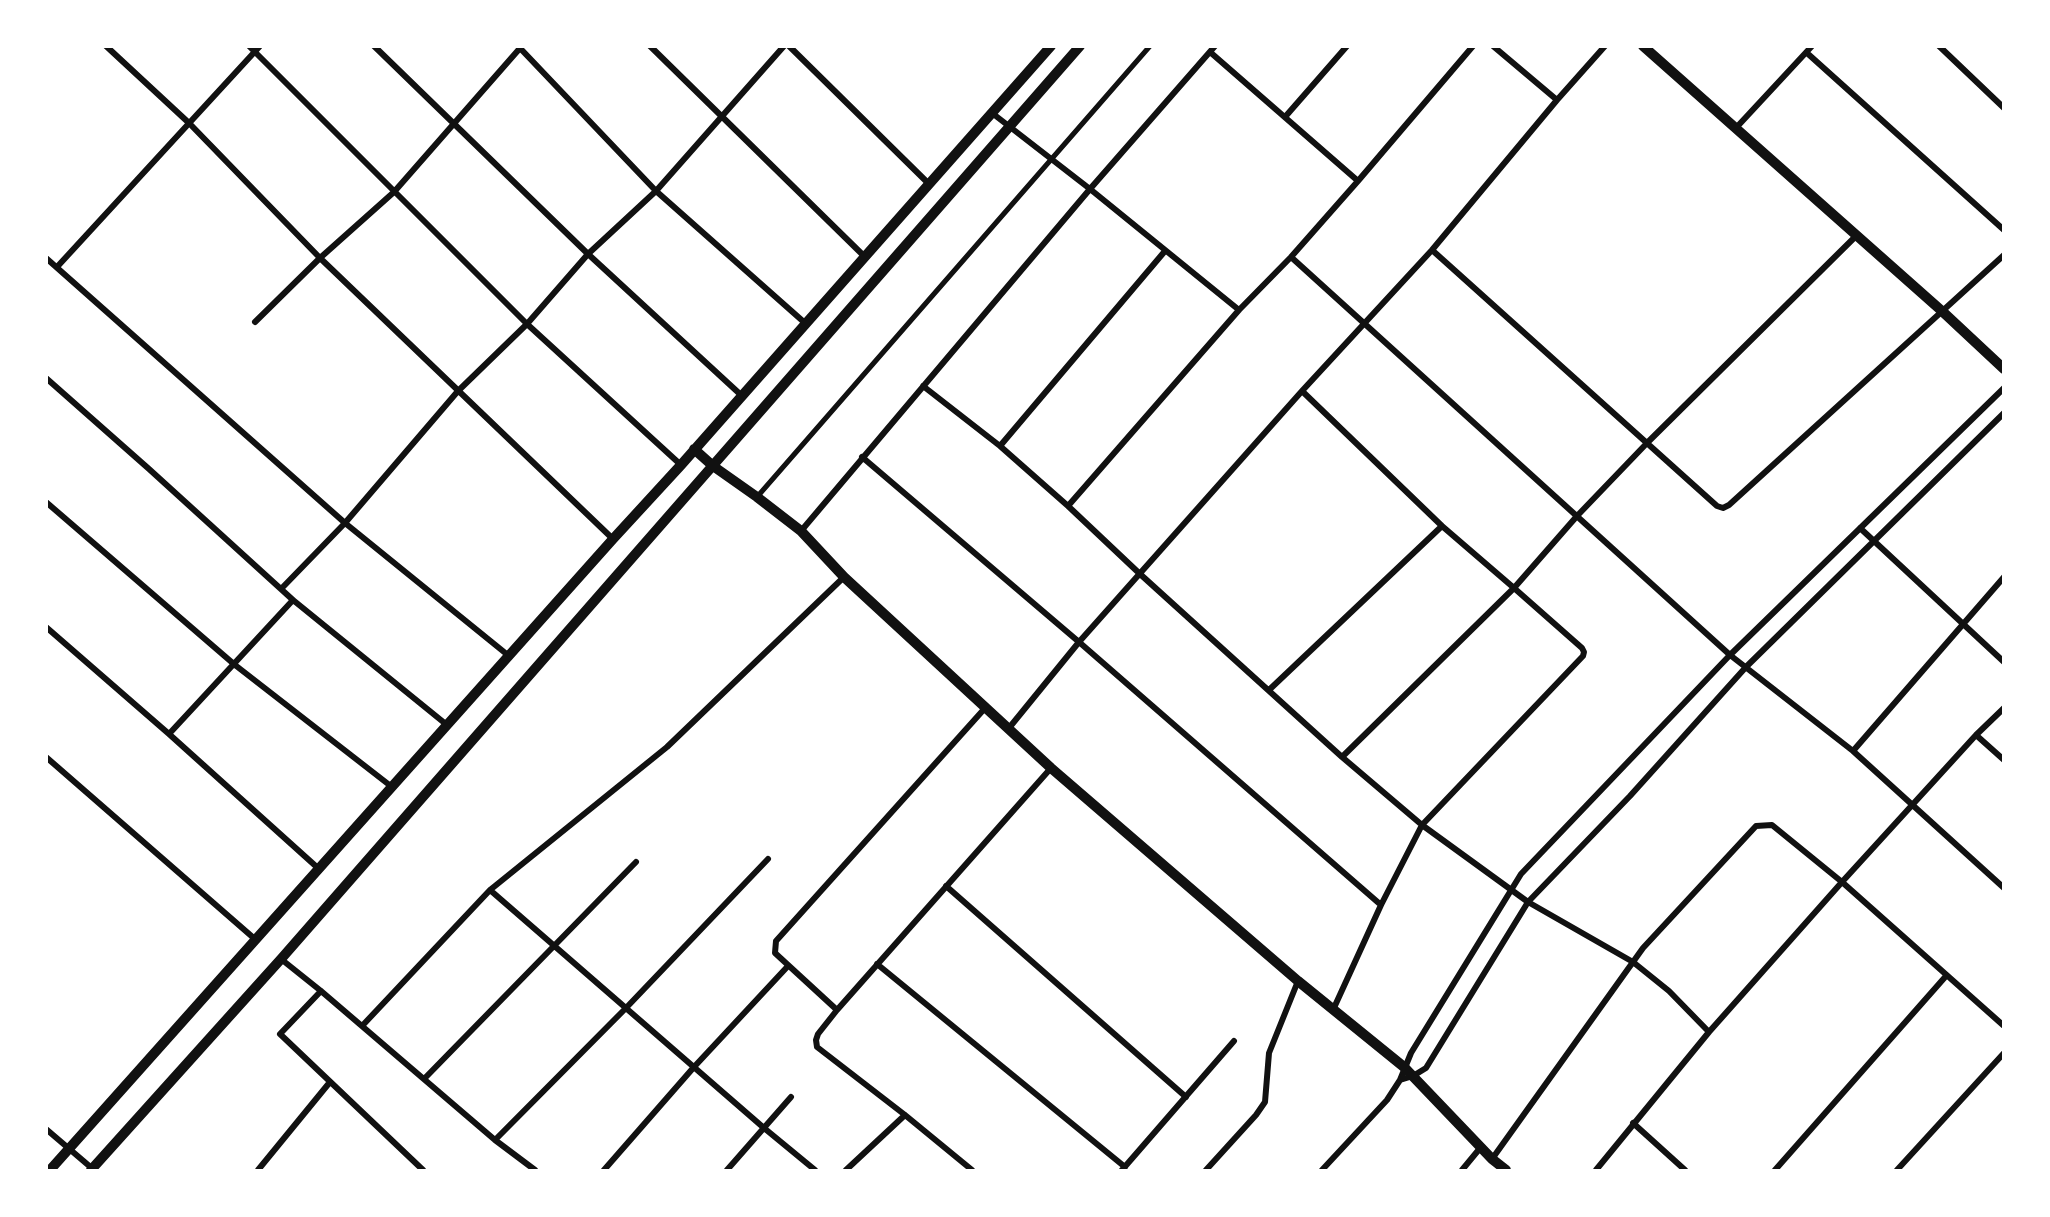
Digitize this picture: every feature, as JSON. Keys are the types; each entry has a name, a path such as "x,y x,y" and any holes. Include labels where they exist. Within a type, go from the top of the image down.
{"street":[{"path":"106,46 189,123 320,258 613,539"},
{"path":"249,46 526,324 681,465"},
{"path":"57,267 260,46"},
{"path":"374,46 588,254 741,395"},
{"path":"650,46 864,256"},
{"path":"281,589 345,523 458,391 526,324 588,254 656,190 784,46"},
{"path":"789,46 929,184"},
{"path":"46,1129 93,1170 281,959 1080,46"},
{"path":"758,496 1150,46"},
{"path":"801,531 1090,189 1215,46"},
{"path":"1285,117 1347,46"},
{"path":"1068,506 1239,310 1291,257 1358,181 1473,46"},
{"path":"1493,46 1557,100"},
{"path":"1009,728 1079,642 1432,250 1605,46"},
{"path":"1643,46 1943,312 2004,369"},
{"path":"1735,129 1812,46"},
{"path":"1939,46 2004,108"},
{"path":"255,322 320,258 394,192 520,47 656,190 805,323"},
{"path":"50,1170 681,465 1047,48"},
{"path":"1210,52 1358,181"},
{"path":"1807,53 2004,230"},
{"path":"992,113 1239,310"},
{"path":"1342,757 1514,588 1577,516 1648,442 1856,236"},
{"path":"1432,250 1717,506 1723,508 1738,497 2004,255"},
{"path":"1000,446 1165,251"},
{"path":"1291,257 1730,654 1853,751 2004,888"},
{"path":"46,258 345,523 509,656"},
{"path":"46,378 293,600 447,725"},
{"path":"923,386 1000,446 1342,757 1422,825 1511,891 1633,962 1669,991 1709,1032"},
{"path":"1322,1170 1388,1100 1400,1080 1404,1067 1521,874 1538,854 1730,654 2004,388"},
{"path":"1302,392 1442,526 1582,648 1583,656 1422,825 1381,904 1333,1010"},
{"path":"1400,1080 1413,1076 1426,1068 1528,902 1630,796 1746,667 2004,413"},
{"path":"694,449 713,466 758,496 801,531 844,577 1051,768 1298,981 1404,1067 1492,1159 1506,1170"},
{"path":"862,457 1381,904"},
{"path":"46,502 235,665 392,787"},
{"path":"1269,690 1442,526"},
{"path":"1860,528 2004,662"},
{"path":"362,1026 490,890 667,747 844,577"},
{"path":"1853,751 2004,577"},
{"path":"169,734 293,600"},
{"path":"46,627 319,869"},
{"path":"837,1010 775,953 776,941 986,707"},
{"path":"1596,1170 1709,1032 1913,804 2004,708"},
{"path":"1976,735 2004,760"},
{"path":"46,758 256,940"},
{"path":"972,1170 818,1047 816,1040 818,1034 837,1010 1051,768"},
{"path":"1492,1159 1643,948 1756,826 1772,825 1842,882 2004,1026"},
{"path":"495,1140 626,1008 768,858"},
{"path":"424,1079 636,862"},
{"path":"946,886 1186,1097"},
{"path":"490,890 815,1170"},
{"path":"281,959 495,1140 535,1170"},
{"path":"877,964 1124,1169 1234,1041"},
{"path":"604,1170 694,1067 788,966"},
{"path":"1774,1170 1946,976"},
{"path":"1206,1170 1265,1102 1269,1053 1298,981"},
{"path":"321,991 280,1034 423,1170"},
{"path":"1897,1170 2004,1053"},
{"path":"258,1170 330,1082"},
{"path":"727,1170 791,1097"},
{"path":"846,1170 905,1115"},
{"path":"1633,1123 1686,1170"},
{"path":"1462,1170 1481,1147"}]}
